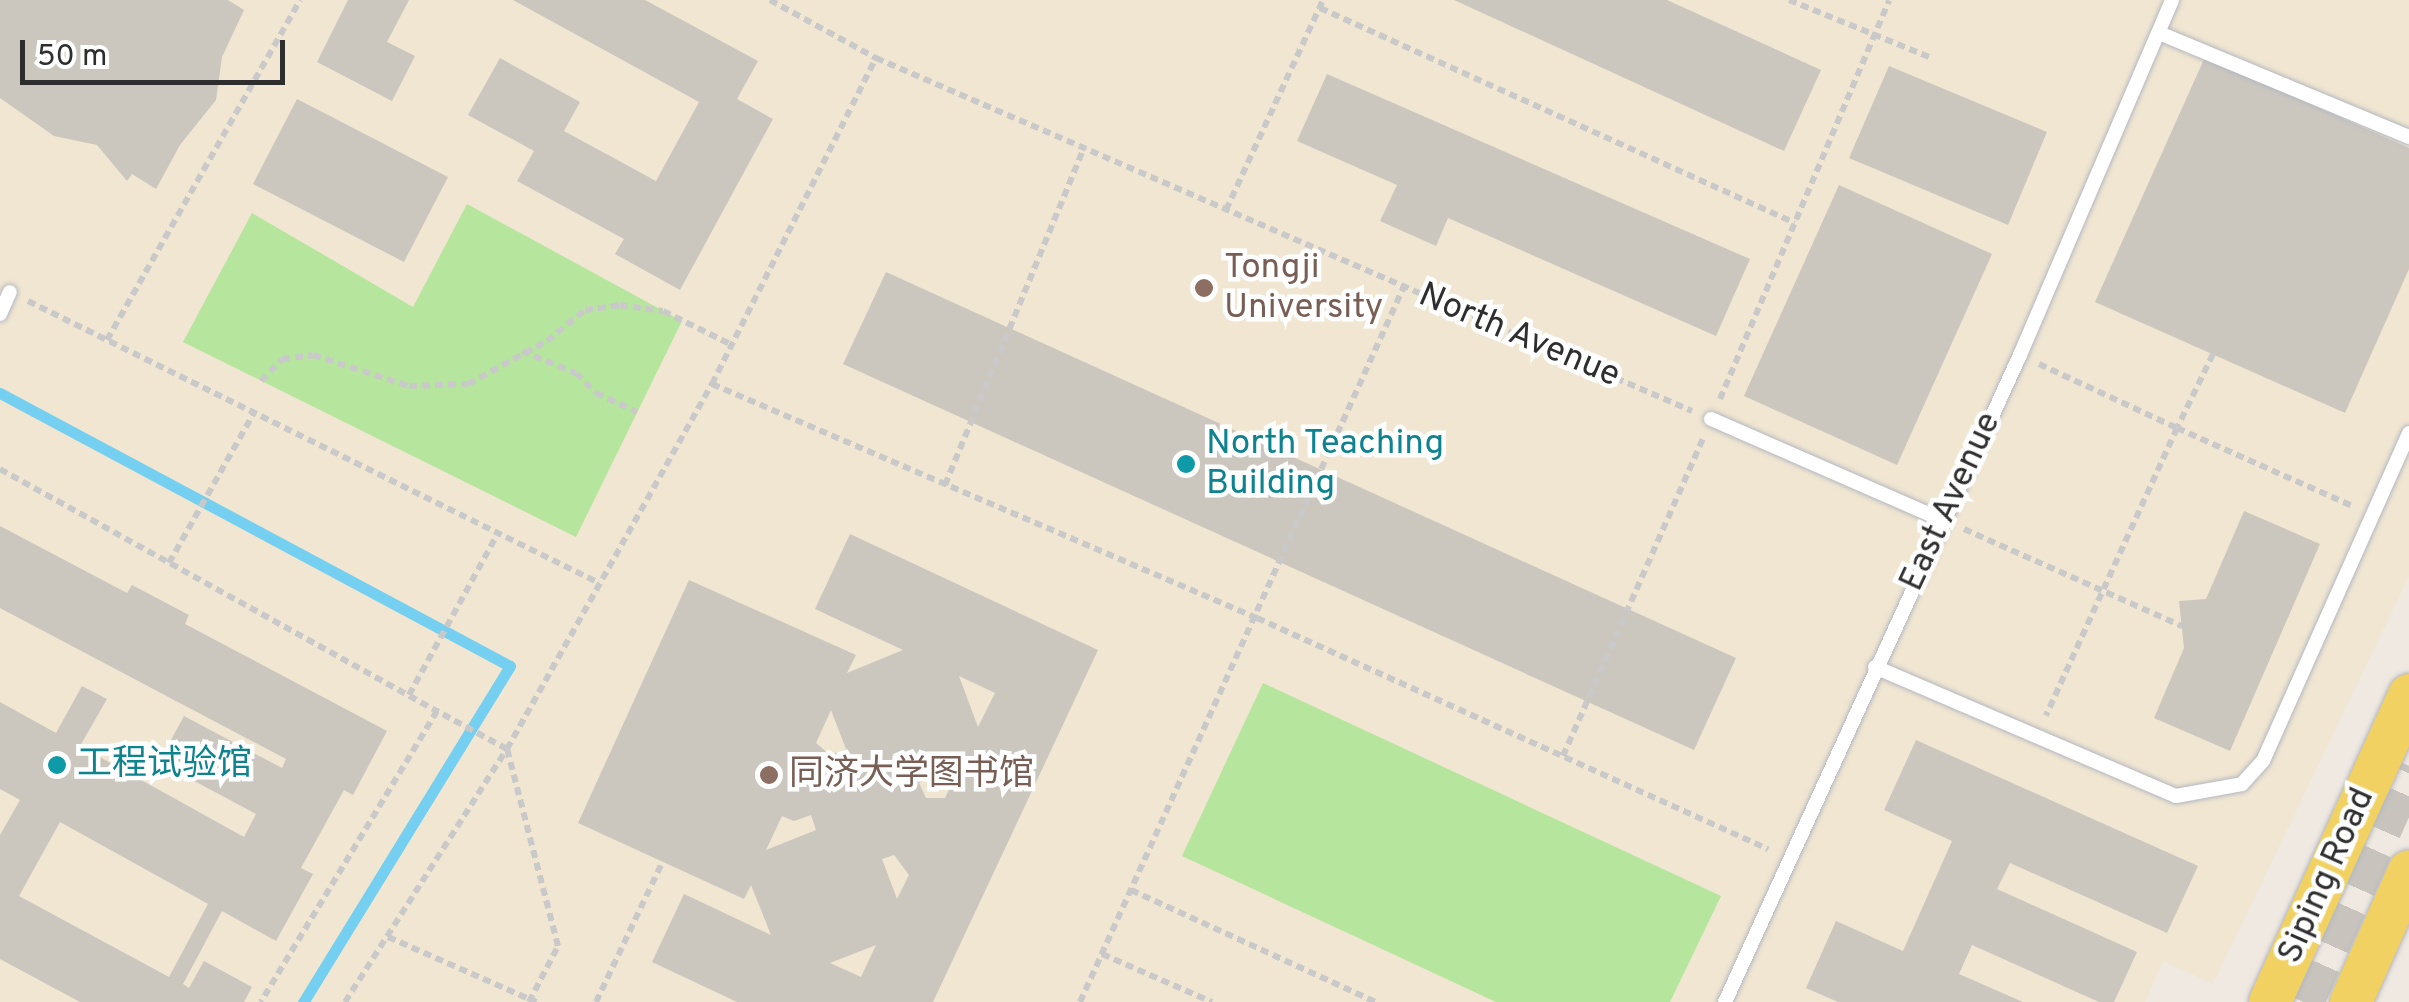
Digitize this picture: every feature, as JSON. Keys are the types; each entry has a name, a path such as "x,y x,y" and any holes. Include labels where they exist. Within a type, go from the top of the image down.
{"main road":[{"name":"Siping Road","path":"2270,1002 2409,695"},
{"name":"Siping Road","path":"2352,1002 2409,871"}],"lane":[{"name":"East Avenue","path":"1725,1002 1875,666 2020,356 2172,0"},
{"path":"2159,32 2409,137"},
{"path":"0,314 10,292"},
{"path":"1712,419 1942,520"},
{"path":"1875,666 2176,796 2242,784 2262,761 2409,433"}],"path":[{"path":"107,340 300,0"},
{"name":"North Avenue","path":"770,0 876,58 1712,419"},
{"path":"1789,0 1932,58"},
{"path":"1563,757 1712,419 1889,0"},
{"path":"1226,210 1322,4 1794,223"},
{"path":"345,1002 507,749 596,582 712,384 876,58"},
{"path":"945,485 1084,148"},
{"path":"1080,1002 1282,564 1404,286"},
{"path":"10,292 596,582"},
{"path":"262,381 282,359 313,355 409,386 468,384 585,310 620,305 664,310 732,345"},
{"path":"522,351 576,372 596,393 637,412"},
{"path":"2036,738 2213,354"},
{"path":"2020,356 2372,515"},
{"path":"712,384 1257,618 1788,858"},
{"path":"169,563 254,413"},
{"path":"0,469 507,749 558,946 532,1001 388,937"},
{"path":"1942,520 2182,626"},
{"path":"409,696 498,533"},
{"path":"261,1002 437,711"},
{"path":"596,1002 663,862"},
{"path":"1131,890 1376,1002"},
{"path":"1102,954 1212,1002"}],"shaded area":[{"name":"Tongji University","path":"0,0 2409,0 2409,576 2213,984 2163,961 2145,1002 0,1002"}],"green space":[{"path":"467,204 682,321 576,537 183,342 252,213 413,307"},
{"path":"1263,683 1721,896 1670,1002 1496,1002 1182,856"}],"building":[{"path":"0,0 228,0 244,10 222,57 216,100 180,145 156,189 132,174 127,181 97,145 54,136 0,98"},
{"path":"348,0 409,0 387,42 415,56 392,101 317,62"},
{"path":"513,0 645,0 758,61 737,99 773,119 680,290 615,254 624,239 517,181 534,151 468,115 500,58 580,102 564,131 656,181 699,102"},
{"path":"1454,0 1667,0 1821,70 1784,151"},
{"path":"2205,57 2409,148 2409,269 2345,413 2095,302"},
{"path":"1889,66 2047,132 2008,225 1849,158"},
{"path":"1327,74 1750,259 1716,336 1448,218 1436,246 1380,221 1397,185 1297,141"},
{"path":"297,99 448,177 404,262 253,184"},
{"path":"1839,185 1992,254 1897,465 1744,396"},
{"name":"North Teaching Building","path":"886,272 1736,658 1694,750 843,364"},
{"path":"2244,511 2320,544 2230,751 2154,718 2184,648 2179,601 2206,599"},
{"name":"工程试验馆","path":"0,526 127,593 132,585 189,615 185,624 387,731 353,795 344,790 301,868 313,874 276,941 222,911 183,984 189,988 204,961 252,987 244,1002 80,1002 0,959 0,835 20,800 0,789 0,702 56,733 82,686 107,699 80,746 244,837 256,814 159,762 184,716 282,768 286,759 0,608","holes":["60,822 208,904 169,977 19,896"]},
{"name":"同济大学图书馆","path":"850,534 1098,650 933,1002 737,1002 652,962 684,894 771,935 751,885 744,899 578,823 689,580 856,655 847,673 903,650 815,609","holes":["959,676 995,693 978,727","831,710 846,749 830,755 816,743","959,768 945,798 926,798 919,783","811,815 816,830 766,850 782,816 794,821","894,855 909,875 897,899 882,859","876,945 861,977 830,963"]},
{"path":"1916,740 2198,866 2167,933 2010,863 1997,889 2137,952 2114,1002 2099,1002 1972,945 1959,974 2023,1002 1838,1002 1806,988 1836,921 1903,951 1952,841 1884,810"}],"waterway":[{"path":"0,393 510,666 303,1002"}],"tunnel":[{"path":"2303,1002 2409,766"}],"place":[{"name":"Tongji University","path":"1204,288"},
{"name":"North Teaching Building","path":"1186,464"},
{"name":"工程试验馆","path":"57,765"},
{"name":"同济大学图书馆","path":"769,775"}]}
